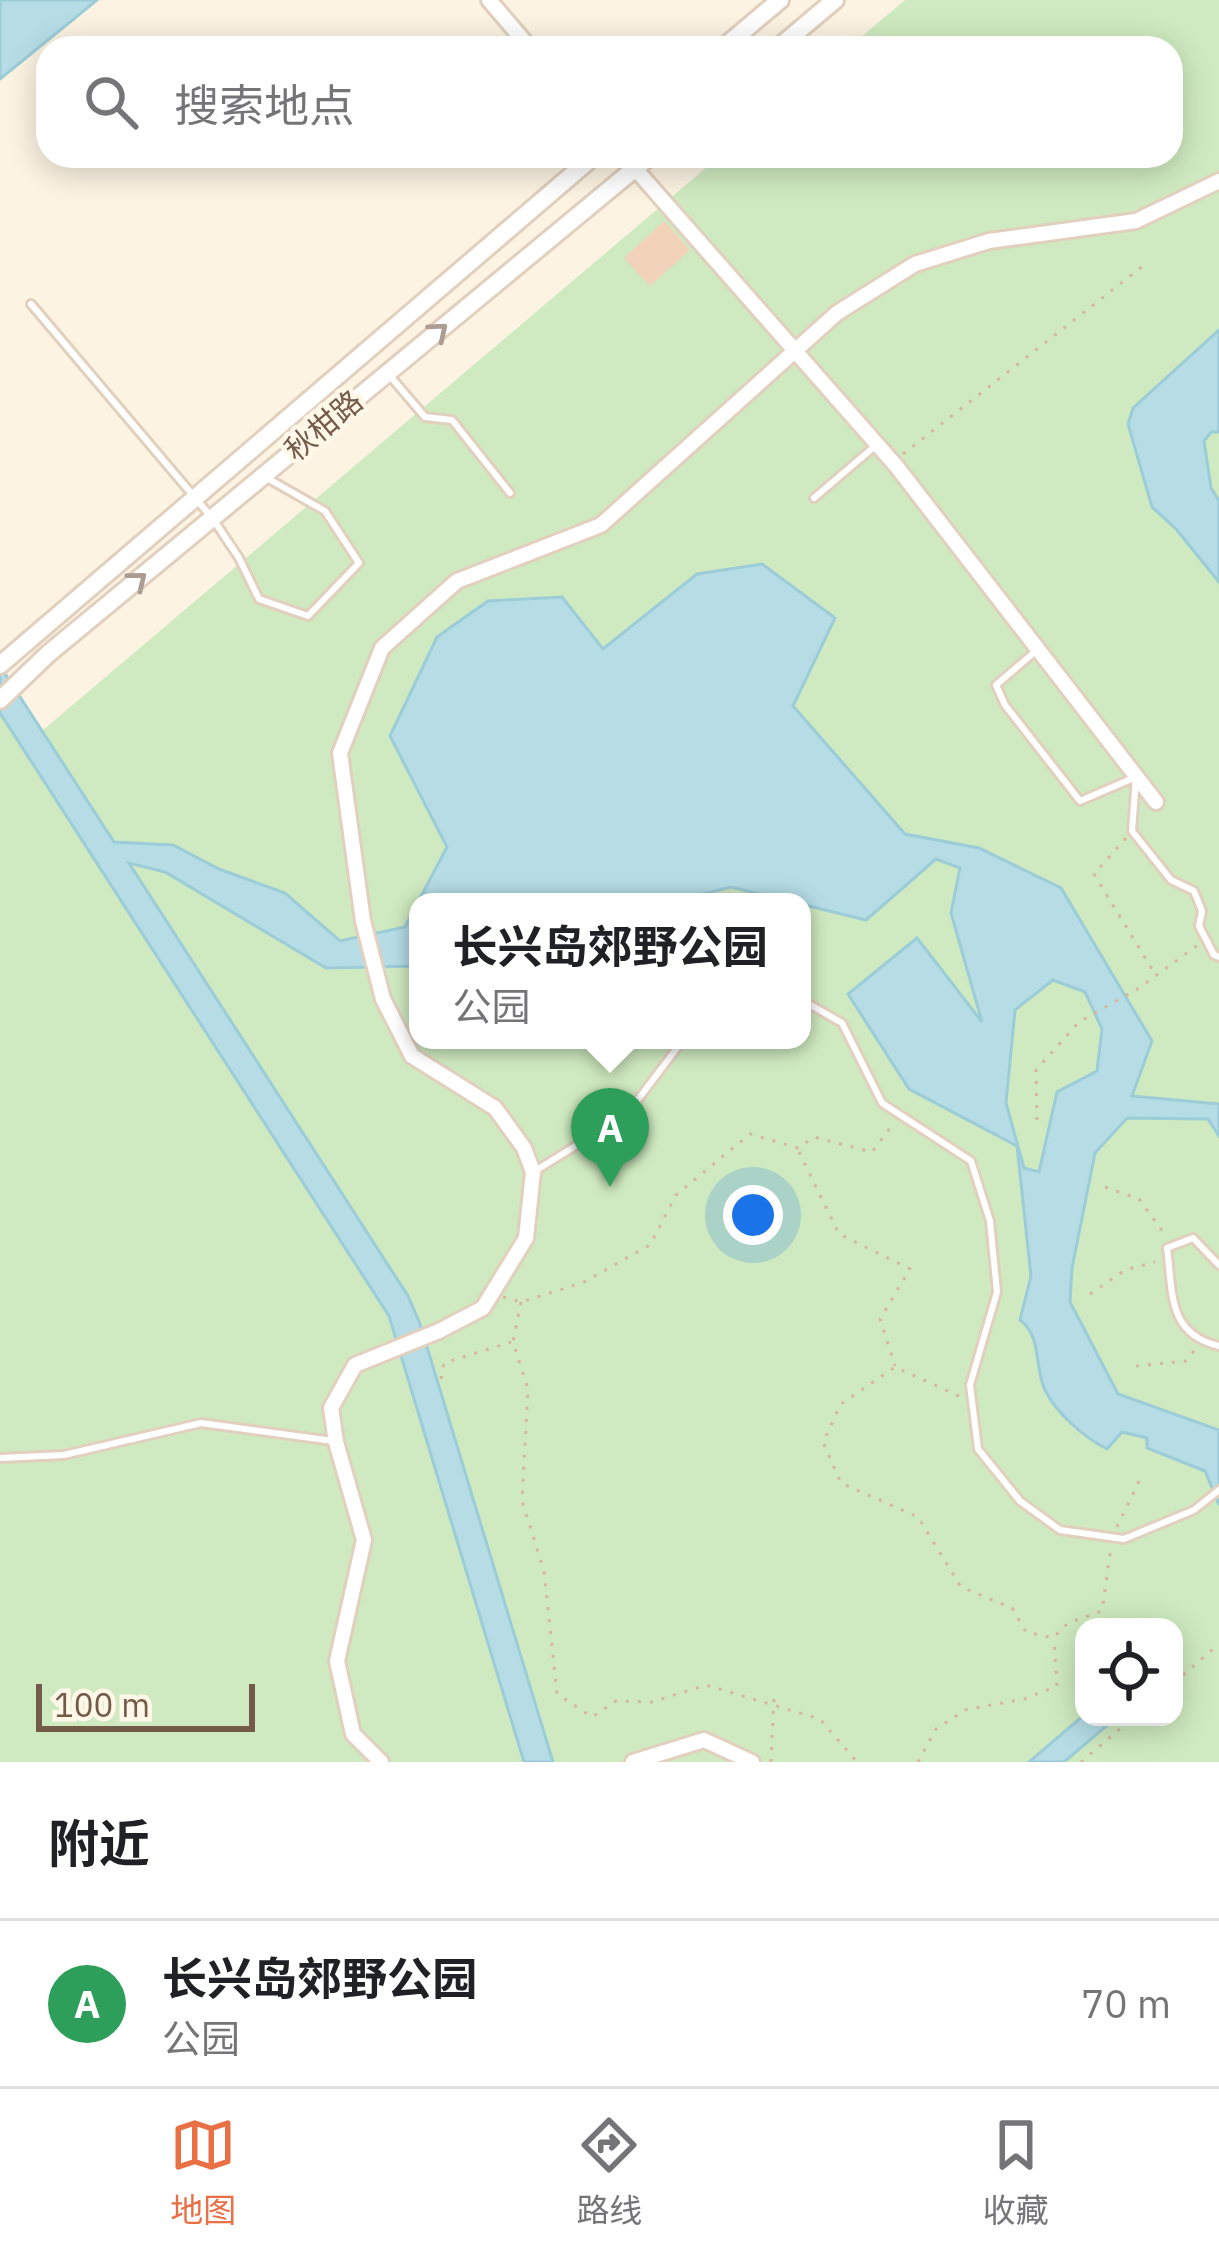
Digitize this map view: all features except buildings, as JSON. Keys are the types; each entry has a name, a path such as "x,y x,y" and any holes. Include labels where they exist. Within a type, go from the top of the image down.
{"street":[{"path":"489,0 520,36"},
{"path":"737,36 780,0"},
{"path":"792,36 835,0"},
{"name":"秋柑路","path":"0,665 581,168"},
{"name":"秋柑路","path":"0,700 48,654 388,374 628,168"},
{"path":"644,168 893,462 1156,802"},
{"path":"381,1762 353,1734 337,1660 364,1540 331,1408 355,1365 428,1336 483,1307 526,1238 533,1172 524,1148 495,1108 412,1056 383,999 363,921 340,752 382,648 457,581 601,525 837,313 915,264 989,241 1136,221 1219,181"},
{"path":"633,1762 704,1740 752,1762"}],"lane":[{"path":"31,304 213,519 259,599 308,616 359,563 325,511 264,476"},
{"path":"388,374 425,417 452,420 510,493"},
{"path":"814,497 877,445"},
{"path":"1038,650 996,685 1005,705 1080,801 1136,777 1132,831 1171,880 1194,891 1202,911 1199,926 1219,957"},
{"path":"811,1005 842,1022 882,1103 971,1161 990,1221 998,1292 970,1385 978,1449 1020,1501 1060,1530 1124,1539 1194,1510 1219,1490"},
{"path":"533,1172 626,1114 676,1049"},
{"path":"1219,1265 1193,1238 1167,1248 1176,1318 1200,1342 1219,1346"},
{"path":"0,1458 64,1455 201,1423 336,1442"}],"path":[{"path":"893,462 1143,266"},
{"path":"1132,831 1094,874 1156,976"},
{"path":"1037,1120 1036,1070 1079,1022 1156,976 1206,939"},
{"path":"798,1148 814,1137 872,1152 900,1115"},
{"path":"491,1294 521,1302 582,1283 650,1245 676,1196 750,1134 798,1148 839,1234 910,1269 880,1319 895,1367 940,1391 972,1400"},
{"path":"1105,1187 1139,1199 1173,1246"},
{"path":"1090,1294 1125,1270 1168,1258"},
{"path":"521,1302 513,1342 528,1389 522,1501 544,1571 557,1694 592,1717 616,1701 652,1702 706,1685 820,1719 856,1762"},
{"path":"441,1379 444,1364 513,1342"},
{"path":"1136,1366 1186,1361 1200,1342"},
{"path":"895,1367 841,1404 823,1442 842,1483 918,1517 962,1587 1012,1608 1026,1632 1054,1638"},
{"path":"918,1762 936,1729 965,1710 1024,1699 1057,1686 1054,1638 1068,1623 1102,1612 1112,1538 1142,1475"},
{"path":"1183,1675 1219,1644"},
{"path":"771,1762 774,1697"},
{"path":"1081,1762 1123,1726"}],"green space":[{"path":"905,0 1219,0 1219,1762 0,1762 0,713 23,747 706,168 1183,168 1183,36 862,36"}],"water":[{"path":"0,0 97,0 53,36 36,36 36,50 0,79"},
{"path":"1219,330 1219,432 1211,432 1204,441 1211,488 1219,501 1219,582 1152,507 1128,424 1133,408"},
{"path":"762,564 835,618 793,706 905,834 979,848 1061,888 1152,1041 1132,1096 1219,1104 1219,1136 1208,1119 1127,1118 1095,1153 1072,1268 1070,1302 1118,1394 1219,1430 1219,1505 1205,1471 1147,1448 1147,1438 1122,1432 1107,1449 1072,1424 1050,1399 1032,1334 1020,1320 1031,1276 1017,1146 909,1089 848,994 917,938 982,1022 951,913 960,868 936,859 866,920 811,907 811,893 756,893 731,887 707,893 423,893 447,847 390,736 437,637 488,601 562,597 603,649 697,574","holes":["1053,980 1085,992 1102,1029 1097,1071 1057,1092 1039,1172 1024,1168 1006,1103 1015,1010"]},
{"path":"0,666 114,842 173,845 219,869 285,893 340,941 405,927 409,919 409,966 326,968 165,872 129,863 408,1296 553,1762 524,1762 389,1316 0,713"},
{"path":"1075,1723 1106,1726 1064,1762 1029,1762"}],"place":[{"name":"长兴岛郊野公园","path":"610,1187"}]}
